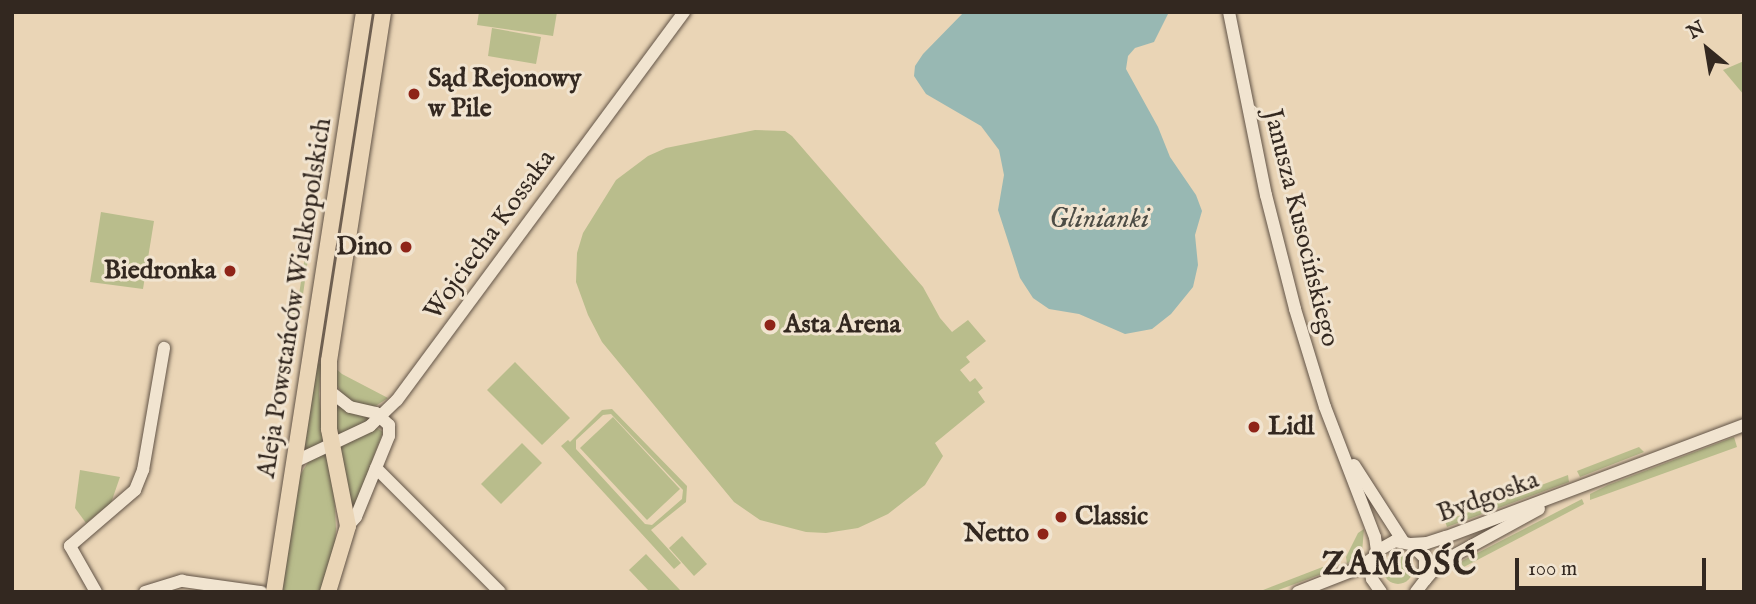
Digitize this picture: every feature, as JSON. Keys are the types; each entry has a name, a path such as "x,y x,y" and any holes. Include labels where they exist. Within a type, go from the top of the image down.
{"main road":[{"name":"Aleja Powstańców Wielkopolskich","path":"274,592 364,12"},
{"name":"Aleja Powstańców Wielkopolskich","path":"328,592 348,526 332,444 327,388 383,12"}],"street":[{"name":"Wojciecha Kossaka","path":"294,462 370,426 416,376 474,293 684,12"},
{"name":"Janusza Kusocińskiego","path":"1229,12 1280,252 1319,390 1375,537 1375,554 1370,573 1380,592"},
{"path":"96,592 70,546 135,490 143,470 164,348"},
{"path":"327,388 350,407 380,417 388,425 389,436 356,517 348,526"},
{"name":"Bydgoska","path":"1375,554 1389,542 1427,543 1744,425"},
{"name":"Janusza Kusocińskiego","path":"1343,451 1407,542 1424,558 1421,588"},
{"path":"376,468 500,592"},
{"name":"Bydgoska","path":"1421,588 1437,566 1580,487"},
{"path":"1298,592 1359,568 1375,554"},
{"path":"145,592 182,581 261,592"},
{"path":"1374,592 1380,592"}],"green space":[{"path":"479,12 557,12 553,36 477,25"},
{"path":"492,28 541,37 536,64 488,56"},
{"path":"1744,61 1744,95 1723,70"},
{"name":"Asta Arena","path":"755,130 785,131 792,136 923,287 940,318 952,332 968,320 986,341 966,357 970,362 960,370 970,382 975,378 983,388 978,392 985,402 935,443 943,456 925,485 888,514 858,528 826,533 806,532 760,520 734,502 602,342 588,315 576,282 577,253 583,233 616,180 648,156 666,148"},
{"path":"101,212 154,221 143,289 90,282"},
{"path":"302,251 309,252 300,316 292,317 288,307 297,307 305,256 297,254"},
{"path":"515,362 570,418 542,445 487,390"},
{"path":"317,363 321,364 319,394 324,441 304,452"},
{"path":"335,368 388,398 374,407 362,408 344,397 336,384"},
{"path":"334,401 351,413 372,419 338,435"},
{"path":"612,409 687,486 686,502 651,530 681,563 674,569 561,446 568,440 570,442 602,410","holes":["611,414 683,490 682,499 652,525 645,524 576,449 576,440 603,415"]},
{"path":"613,417 680,489 647,520 580,448"},
{"path":"377,428 383,432 352,514 339,446"},
{"path":"1734,437 1737,447 1590,500 1590,494 1608,485"},
{"path":"522,443 542,463 501,504 481,484"},
{"path":"1639,447 1644,452 1580,477 1577,471"},
{"path":"326,452 334,488 336,529 335,546 321,592 282,592 299,477 308,462"},
{"path":"80,470 120,477 111,503 86,523 75,508"},
{"path":"1568,475 1569,482 1447,527 1445,521"},
{"path":"1582,499 1584,504 1462,568 1460,562"},
{"path":"1364,529 1362,552 1347,564 1346,557 1358,533"},
{"path":"682,536 707,564 694,576 669,548"},
{"path":"646,554 680,590 678,592 650,592 629,570"},
{"path":"1398,554 1408,559 1413,569 1408,579 1398,584 1388,579 1383,569 1388,559"},
{"path":"1333,563 1335,569 1273,592 1258,592"}],"water":[{"name":"Glinianki","path":"964,12 1169,12 1154,42 1135,48 1128,56 1126,69 1158,127 1170,157 1196,195 1202,211 1195,235 1198,265 1193,287 1171,314 1152,329 1125,334 1079,314 1049,309 1033,298 1020,278 998,210 1004,175 999,150 981,126 926,94 914,76 915,66 923,54"}],"place":[{"name":"Sąd Rejonowy w Pile","path":"414,94"},
{"name":"Dino","path":"406,247"},
{"name":"Biedronka","path":"230,271"},
{"name":"Asta Arena","path":"770,325"},
{"name":"Lidl","path":"1254,427"},
{"name":"Classic","path":"1061,517"},
{"name":"Netto","path":"1043,534"}],"district":[{"name":"ZAMOŚĆ","path":"1400,566"}]}
